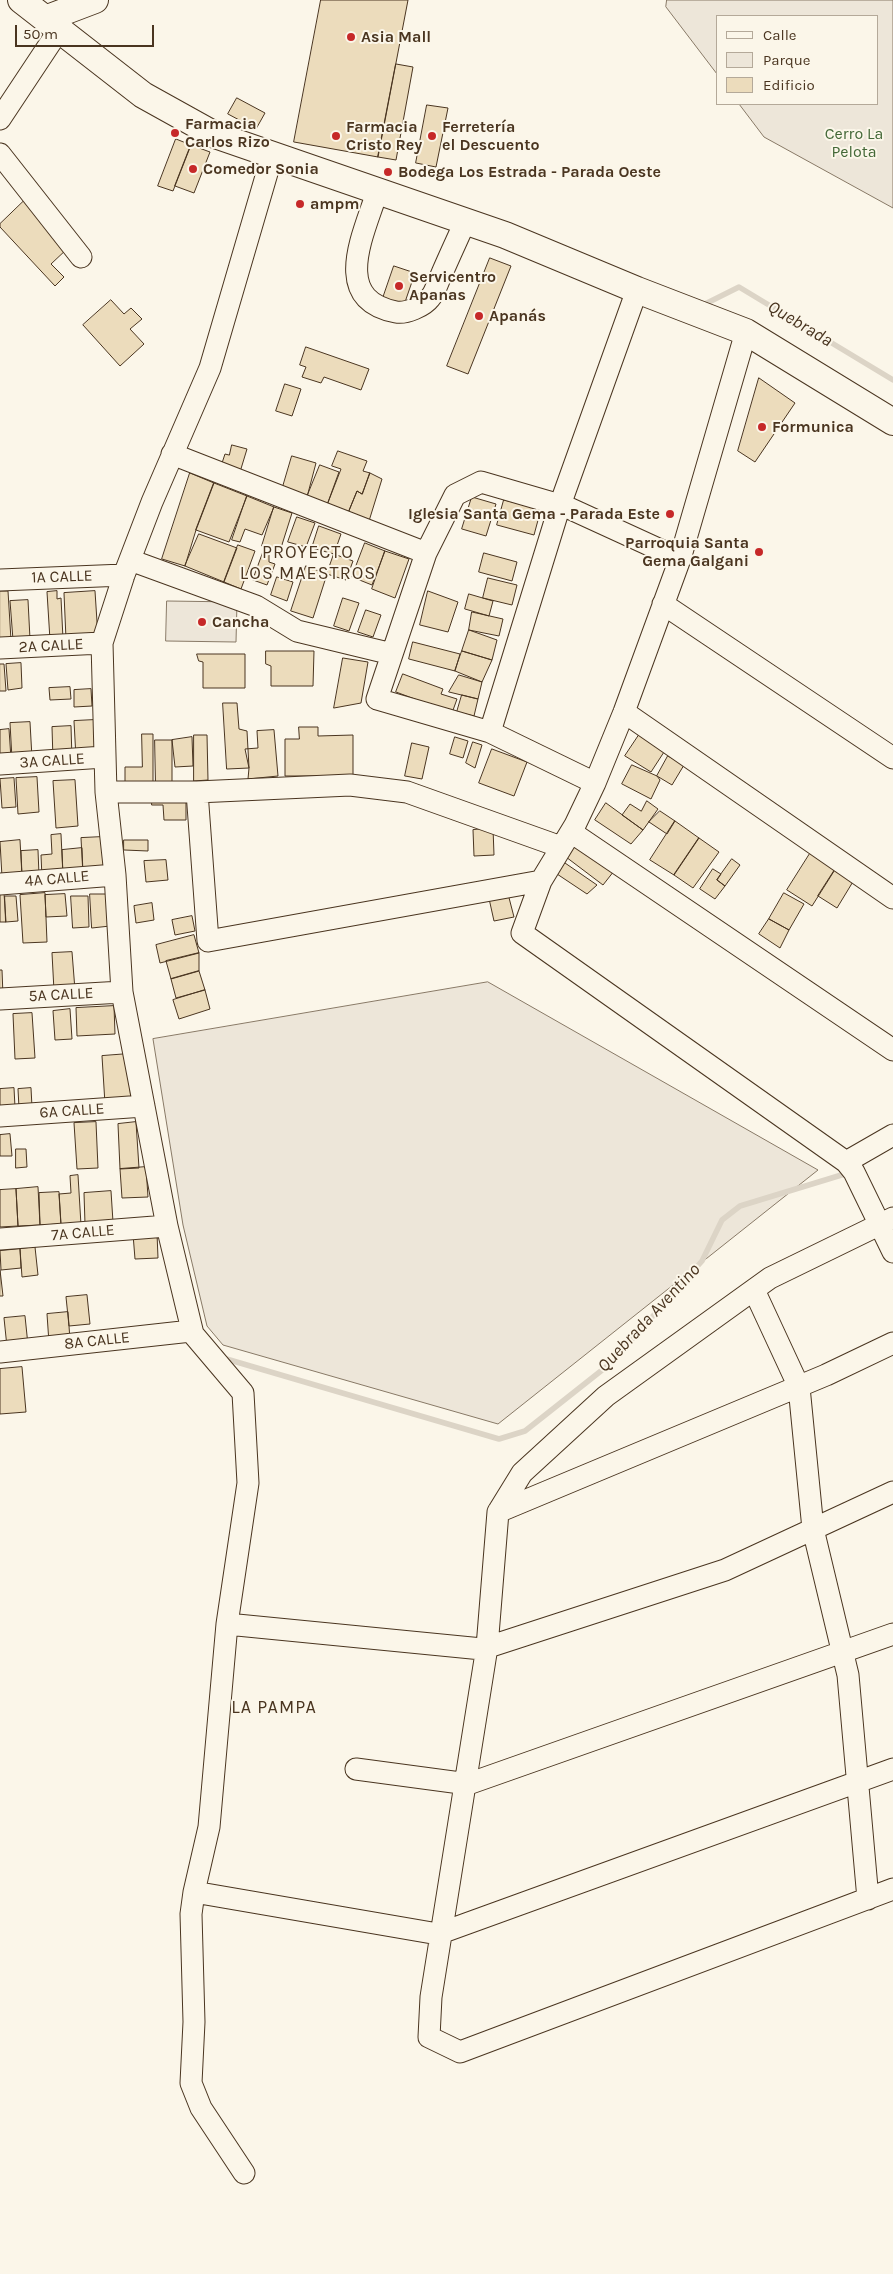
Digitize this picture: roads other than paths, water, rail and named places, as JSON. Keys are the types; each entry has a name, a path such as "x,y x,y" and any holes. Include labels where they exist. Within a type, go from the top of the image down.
{"main road":[{"path":"21,0 53,30 143,95 215,136 505,235 637,290 746,332 893,422"},
{"path":"53,30 96,0"}],"street":[{"path":"0,119 53,30"},
{"path":"0,154 81,258"},
{"path":"244,2173 201,2108 191,2083 194,2022 191,1914 194,1892 209,1827 227,1624 248,1483 243,1393 193,1334 167,1226 122,992 115,875 106,792 102,643 127,568 172,454 210,368 272,156"},
{"path":"377,192 359,252 355,279 361,293 376,305 397,312 415,309 430,299 465,222"},
{"path":"490,732 560,504 637,290"},
{"path":"746,332 680,559 624,712 595,783 566,840 541,881 522,933 846,1162 886,1221 893,1252"},
{"path":"172,454 426,553"},
{"path":"595,783 490,732 377,699 426,553 455,495 481,482 560,504 680,559"},
{"path":"127,568 256,606 297,631 392,654"},
{"name":"1A CALLE","path":"0,580 127,568"},
{"path":"663,604 893,758"},
{"name":"2A CALLE","path":"0,648 102,643"},
{"path":"624,712 893,898"},
{"name":"3A CALLE","path":"0,764 104,757"},
{"path":"106,792 197,792 350,785 407,792 566,840 893,1050"},
{"path":"197,792 208,941 541,881"},
{"name":"4A CALLE","path":"0,884 115,875"},
{"name":"5A CALLE","path":"0,999 122,992"},
{"name":"6A CALLE","path":"0,1116 144,1106"},
{"path":"846,1162 893,1135"},
{"path":"886,1221 770,1278 606,1396 522,1473 498,1512 487,1647 431,1997 429,2037 460,2052 893,1889"},
{"name":"7A CALLE","path":"0,1239 167,1226"},
{"path":"754,1290 798,1387 813,1529 848,1675 868,1899"},
{"name":"8A CALLE","path":"0,1352 191,1331 193,1334"},
{"path":"498,1512 798,1387 893,1343"},
{"path":"227,1624 482,1649 724,1570 893,1492"},
{"path":"356,1769 465,1784 893,1634"},
{"path":"194,1892 441,1933 893,1769"}],"waterway":[{"name":"Quebrada","path":"705,304 739,287 893,380"},
{"name":"Quebrada Aventino","path":"223,1358 499,1439 525,1431 611,1363 702,1261 722,1220 740,1206 848,1173"}],"place":[{"name":"Asia Mall","path":"351,37"},
{"name":"Farmacia Carlos Rizo","path":"175,133"},
{"name":"Farmacia Cristo Rey","path":"336,136"},
{"name":"Ferretería el Descuento","path":"432,136"},
{"name":"Comedor Sonia","path":"193,169"},
{"name":"Bodega Los Estrada - Parada Oeste","path":"388,172"},
{"name":"ampm","path":"300,204"},
{"name":"Servicentro Apanas","path":"399,286"},
{"name":"Apanás","path":"479,316"},
{"name":"Formunica","path":"762,427"},
{"name":"Iglesia Santa Gema - Parada Este","path":"670,514"},
{"name":"Parroquia Santa Gema Galgani","path":"759,552"},
{"name":"Cancha","path":"202,622"}],"district":[{"name":"PROYECTO LOS MAESTROS","path":"308,563"},
{"name":"LA PAMPA","path":"274,1708"}],"park label":[{"name":"Cerro La Pelota","path":"854,143"}]}
